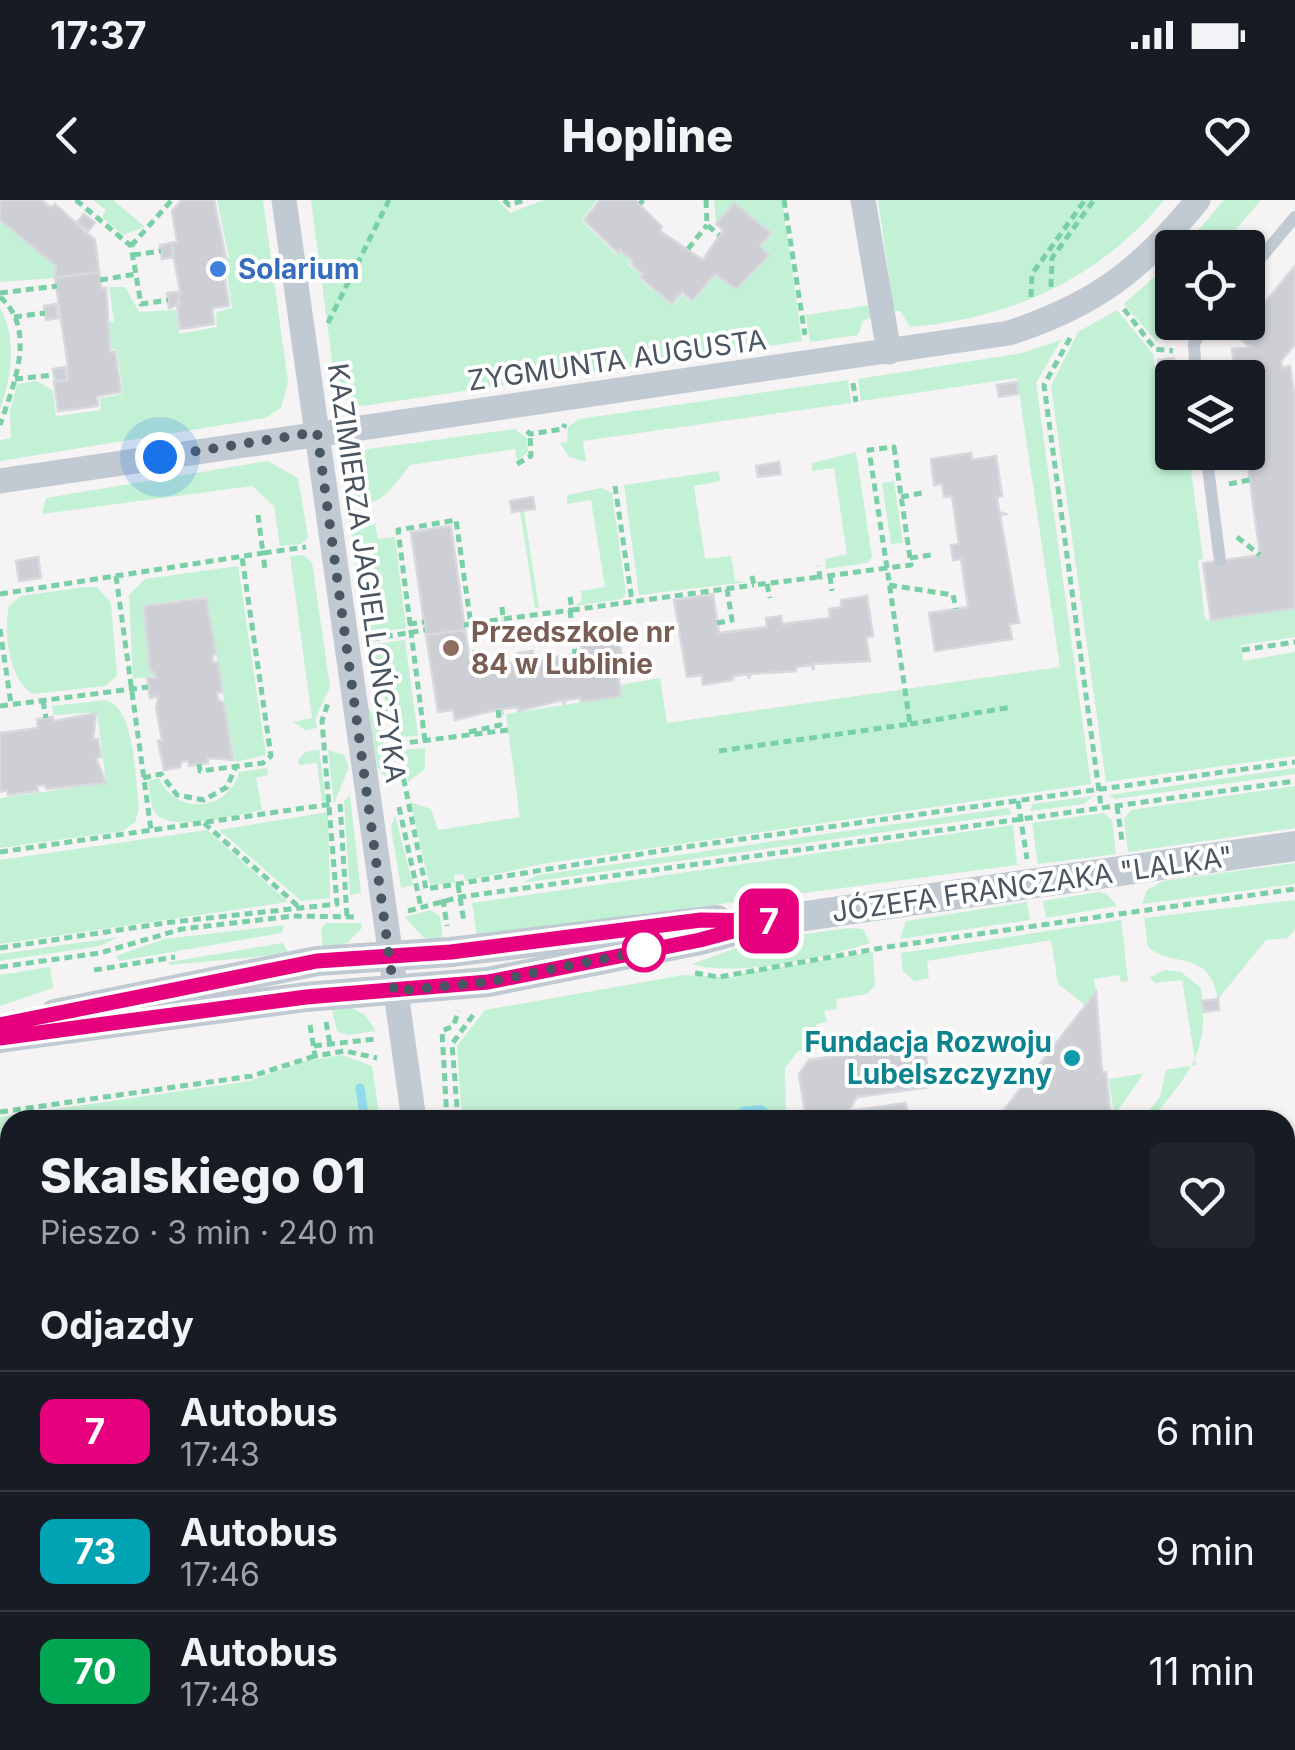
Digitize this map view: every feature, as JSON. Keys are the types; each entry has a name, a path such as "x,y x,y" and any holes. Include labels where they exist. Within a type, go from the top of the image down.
{"street":[{"name":"KAZIMIERZA JAGIELLOŃCZYKA","path":"284,200 412,1110"},
{"path":"863,200 889,352"},
{"name":"ZYGMUNTA AUGUSTA","path":"0,482 317,432 1008,333 1090,301 1116,284 1169,235 1198,200"},
{"name":"JÓZEFA FRANCZAKA \"LALKA\"","path":"0,1038 306,997 508,978 770,921 1295,846"},
{"name":"JÓZEFA FRANCZAKA \"LALKA\"","path":"0,1025 300,964 451,952 701,920 770,921"}],"lane":[{"path":"1265,253 1295,217"},
{"path":"1194,360 1199,340"},
{"path":"1208,470 1220,562"}],"path":[{"path":"76,200 131,246 141,304 168,300"},
{"path":"131,246 172,200"},
{"path":"324,330 389,200"},
{"path":"504,200 509,205 525,200"},
{"path":"688,249 707,225 706,200"},
{"path":"784,200 806,346"},
{"path":"1037,324 1029,285 1032,274 1086,200"},
{"path":"1052,300 1052,258 1094,200"},
{"path":"707,225 719,235"},
{"path":"133,255 161,251"},
{"path":"100,280 136,274"},
{"path":"0,425 15,378 21,337 0,295 57,286"},
{"path":"1119,302 1155,348 1194,354"},
{"path":"14,317 45,313"},
{"path":"1070,331 1072,336 1044,385 1101,807"},
{"path":"15,378 54,375"},
{"path":"855,392 856,402"},
{"path":"517,464 531,456 530,434"},
{"path":"467,624 632,601 754,586 767,584 830,576 887,568 911,565 894,447 869,450 887,568 910,724"},
{"path":"1226,484 1250,480"},
{"path":"616,486 632,601"},
{"path":"901,497 922,494"},
{"path":"258,515 265,570"},
{"path":"425,740 398,530 456,520 467,624 476,660 469,660"},
{"path":"0,594 314,545"},
{"path":"910,558 931,555"},
{"path":"200,764 200,771 267,762 271,753 242,557"},
{"path":"818,566 820,577"},
{"path":"116,576 128,689 151,830"},
{"path":"752,576 754,586"},
{"path":"830,576 832,591"},
{"path":"767,584 770,598"},
{"path":"889,585 954,595 956,609"},
{"path":"717,622 732,620 727,589"},
{"path":"570,597 574,651"},
{"path":"502,607 504,619"},
{"path":"409,624 424,622"},
{"path":"0,629 11,704"},
{"path":"364,640 425,630"},
{"path":"1242,650 1295,642"},
{"path":"0,706 148,686"},
{"path":"43,700 46,718"},
{"path":"381,701 392,718 426,889 678,848 1295,762"},
{"path":"719,751 1012,707"},
{"path":"459,736 500,725 498,710"},
{"path":"396,744 508,730"},
{"path":"142,778 161,774 177,795 204,800 227,787 236,766"},
{"path":"492,892 1295,781"},
{"path":"1018,801 1028,866"},
{"path":"0,852 332,804 337,904 0,948"},
{"path":"1117,806 1126,869"},
{"path":"204,823 299,907"},
{"path":"458,885 466,937"},
{"path":"682,970 719,977 886,947 1295,889"},
{"path":"443,899 450,940"},
{"path":"0,967 100,953 170,931 293,916"},
{"path":"457,1110 452,1044 478,1008 476,996"},
{"path":"446,1110 442,1031 453,1026 458,999"},
{"path":"308,1010 315,1056"},
{"path":"14,1110 252,1076 345,1051 376,1056"}],"green space":[{"path":"93,200 113,200 145,227 123,235 102,217 106,210"},
{"path":"217,200 263,200 288,382 281,408 265,418 0,461 0,440 11,438 10,411 17,384 37,381 53,391 56,416 101,410 100,398 123,394 117,349 111,349 108,323 114,321 109,287 125,287 139,312 176,310 179,334 217,327 216,312 232,308 225,260 229,258"},
{"path":"311,200 498,200 510,213 544,200 597,200 581,220 617,255 621,252 631,260 628,265 641,274 638,278 673,306 682,295 692,303 715,276 736,290 770,255 761,246 772,233 734,202 716,223 714,200 782,200 802,341 362,406 339,394 328,370 332,360"},
{"path":"878,200 1164,200 1111,252 1051,290 984,314 910,327 900,311 894,311"},
{"path":"1224,200 1261,200 1235,230 1198,230"},
{"path":"0,221 55,266 54,278 0,282"},
{"path":"1155,276 1155,340 1124,304"},
{"path":"870,305 872,317 863,321 858,335 810,342 806,315"},
{"path":"0,308 9,333 11,359 0,410"},
{"path":"1117,310 1153,354 1155,470 1191,470 1203,559 1198,560 1205,620 1295,608 1295,637 1241,645 1243,661 1295,652 1295,756 1106,782 1051,386 1078,332"},
{"path":"1061,340 1036,383 1091,784 542,864 465,881 464,874 454,875 455,882 430,886 410,802 431,809 438,830 520,817 506,714 621,696 620,685 660,678 667,723 1060,667 1017,378 861,401 858,379 1022,353"},
{"path":"848,380 851,403 583,441 586,462 569,457 560,443 567,442 568,427 579,419"},
{"path":"515,429 527,438 528,452 517,461 515,449 410,465 376,501 347,501 348,468 368,449"},
{"path":"856,452 872,557 867,563 826,569 825,559 847,554 834,468 812,471 812,463"},
{"path":"268,461 298,478 308,537 302,544 280,546 274,506 252,486 42,514 46,498"},
{"path":"718,471 721,481 694,486 705,559 731,556 735,581 748,582 639,595 624,485"},
{"path":"894,481 903,543 891,544 882,483"},
{"path":"601,488 612,493 626,593 622,599 574,606 582,601 581,591 605,587 591,500 567,504 567,495"},
{"path":"520,511 524,511 539,608 535,608"},
{"path":"375,523 378,539 395,537 406,628 366,634 352,533"},
{"path":"303,555 312,562 330,687 315,719 317,728 305,730 293,722 312,718 290,556"},
{"path":"238,566 266,755 235,762 206,596 143,605 149,668 155,676 133,679 129,595 145,579"},
{"path":"97,587 111,603 117,676 105,686 33,694 13,667 7,628 9,606 21,596"},
{"path":"405,640 418,736 401,737 398,718 373,682 369,645"},
{"path":"105,700 115,705 128,730 139,809 135,822 123,831 0,848 0,798 106,783 97,712 54,715 52,706"},
{"path":"368,708 379,721 389,780 377,767"},
{"path":"425,748 425,769 408,782 403,750"},
{"path":"319,750 326,801 322,802 317,763 299,765 298,760 305,752"},
{"path":"328,750 344,755 349,767 334,804"},
{"path":"267,768 268,775 256,778 262,810 204,821 174,822 162,818 152,805 148,781 159,778 177,799 201,804 224,795 239,772"},
{"path":"1295,768 1295,774 1115,799 1109,795"},
{"path":"1295,786 1295,828 1128,852 1124,819 1131,810"},
{"path":"350,795 361,893 350,895 344,801"},
{"path":"1093,796 1084,804 1030,811 1033,804"},
{"path":"1008,808 1012,814 522,883 538,875"},
{"path":"328,812 330,898 301,901 219,830"},
{"path":"1104,813 1112,820 1116,854 1038,864 1032,823"},
{"path":"395,815 413,885 401,888 391,827"},
{"path":"1013,825 1017,865 477,936 472,903"},
{"path":"207,830 288,902 0,944 0,860"},
{"path":"1295,863 1295,884 1142,904 1147,890 1163,881"},
{"path":"1107,894 1117,906 1046,918 1043,901"},
{"path":"1295,900 1295,929 1288,938 1266,940 1218,999 1207,972 1199,966 1148,947 1144,918"},
{"path":"1027,902 1030,920 900,939 906,921"},
{"path":"430,910 440,916 443,939 424,938 405,917"},
{"path":"1121,920 1128,981 1121,982 1119,975 1094,979 1096,992 1085,1005 1058,984 1051,940 927,961 929,978 914,981 903,971 901,953"},
{"path":"326,923 361,923 362,928 347,943 323,949 321,929"},
{"path":"284,925 282,933 119,961 116,956 164,939"},
{"path":"863,929 870,943 756,967 710,968 692,964 756,941"},
{"path":"119,937 100,946 0,961 0,954"},
{"path":"283,943 289,954 169,965 169,962"},
{"path":"873,952 875,986 866,994 836,999 837,1009 824,1011 827,1022 816,1024 818,1047 798,1051 785,1068 786,1110 461,1110 457,1046 485,1010 684,975 738,978 738,974"},
{"path":"50,967 53,988 0,1006 0,975"},
{"path":"1165,970 1181,972 1201,988 1202,1029 1195,1058 1182,980 1155,983 1150,977"},
{"path":"350,1007 365,1015 376,1031 348,1035 337,1031 332,1010"},
{"path":"342,1055 372,1066 379,1110 49,1110 250,1081 305,1061"},
{"path":"1191,1066 1159,1110 1149,1110 1160,1097 1166,1070"},
{"path":"1144,1073 1118,1110 1113,1110 1109,1079"}],"water":[{"path":"762,1105 769,1110 738,1110"}],"building":[{"path":"0,200 42,200 51,208 55,204 95,240 99,272 55,278 56,266 0,220"},
{"path":"182,200 214,200 226,258 222,258 229,306 212,308 214,324 180,329 180,291 171,243 177,242 172,211"},
{"path":"600,200 635,200 662,227 660,231 703,260 723,230 716,224 734,203 771,233 760,246 769,255 736,289 715,274 692,301 682,292 672,304 640,277 643,274 631,264 633,261 620,250 618,253 584,220"},
{"path":"84,214 95,223 88,231 77,222"},
{"path":"171,243 173,257 162,259 160,245"},
{"path":"1295,266 1295,344 1281,361 1282,368 1290,366 1295,399 1295,608 1211,620 1203,563 1260,555 1248,470 1265,470 1265,360 1234,360 1232,349 1250,347 1242,340 1265,340 1265,302"},
{"path":"99,272 101,288 106,288 110,352 115,351 121,392 97,396 98,406 58,411 54,381 67,380 68,366 55,278"},
{"path":"178,292 180,304 169,308 167,293"},
{"path":"56,304 58,318 46,320 44,306"},
{"path":"65,367 67,380 55,381 53,369"},
{"path":"1017,382 1018,394 999,397 997,385"},
{"path":"971,453 972,460 996,456 1002,496 997,497 999,512 1005,514 1000,515 1019,623 1009,624 1012,639 935,651 929,613 968,607 961,559 953,560 951,545 959,544 952,496 944,497 942,484 934,485 931,459"},
{"path":"779,462 781,474 758,477 756,466"},
{"path":"533,497 535,509 512,512 510,501"},
{"path":"451,526 465,630 426,635 411,532"},
{"path":"38,557 41,578 19,581 16,561"},
{"path":"713,594 719,633 767,627 766,618 781,616 782,624 830,618 829,609 841,607 841,600 867,596 873,636 866,637 870,661 813,664 814,670 811,665 796,667 796,671 750,674 749,679 748,674 733,676 733,680 703,685 702,675 687,677 674,600"},
{"path":"206,598 216,653 213,663 218,662 222,692 217,693 218,700 224,703 233,760 208,758 208,763 189,766 188,761 182,761 180,767 164,770 158,741 162,740 156,707 159,696 150,698 147,678 156,677 150,668 144,606"},
{"path":"465,630 471,668 519,662 518,653 533,651 534,660 582,653 581,644 594,643 593,635 618,631 624,671 618,672 621,696 581,702 581,698 565,700 564,706 563,700 518,711 518,707 502,709 503,715 500,709 455,720 453,710 438,712 426,635"},
{"path":"96,713 93,739 98,739 101,757 96,758 106,783 47,789 44,785 37,786 38,791 8,795 7,790 0,792 0,733 38,728 37,719 53,717 54,721"},
{"name":"Fundacja Rozwoju Lubelszczyzny","path":"1096,992 1102,1072 1106,1072 1110,1110 1004,1110"},
{"path":"1218,999 1219,1010 1204,1012 1202,1001"},
{"path":"912,1045 926,1056 930,1087 857,1097 850,1110 804,1110 799,1074 809,1060"},
{"path":"906,1103 907,1110 856,1110"}],"waterway":[{"path":"360,1088 363,1110"}],"bus line":[{"name":"7","path":"0,1025 317,961 451,952 701,920 770,921 700,940 488,982 306,997 0,1038"}],"place":[{"name":"Solarium","path":"218,269"},
{"name":"Przedszkole nr 84 w Lublinie","path":"451,648"},
{"name":"Fundacja Rozwoju Lubelszczyzny","path":"1072,1058"}],"route":[{"path":"160,457 317,432 394,991 488,982 662,947 644,950"}]}
